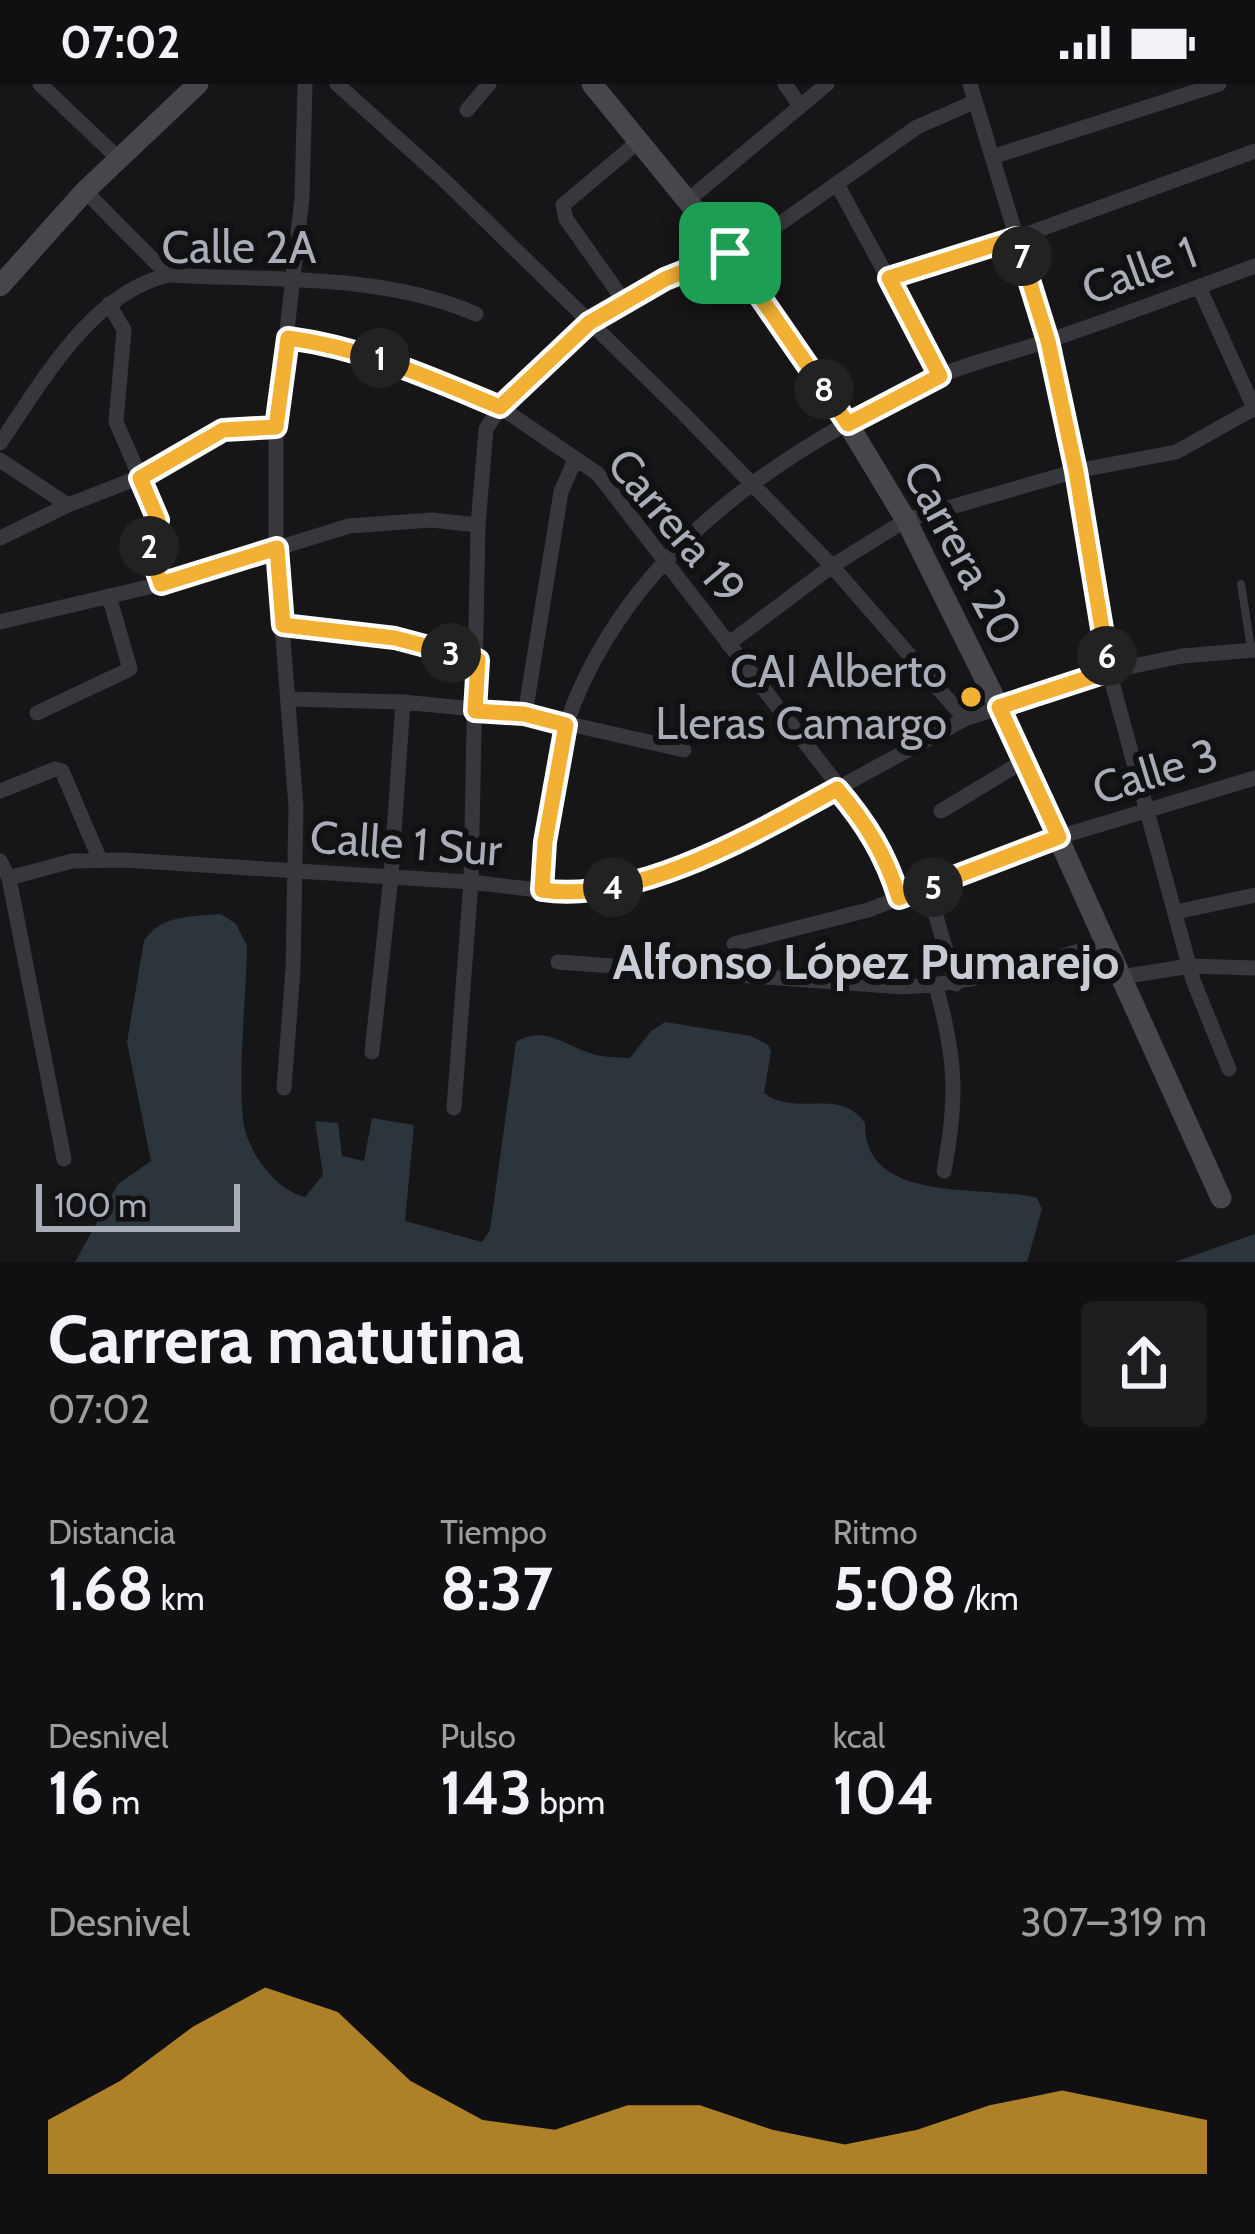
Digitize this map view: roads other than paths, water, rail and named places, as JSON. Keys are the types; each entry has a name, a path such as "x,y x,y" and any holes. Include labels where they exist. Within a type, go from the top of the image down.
{"street":[{"path":"40,84 118,158"},
{"path":"0,286 85,191 198,84"},
{"path":"284,1088 296,807 277,548 276,427 307,125 305,84"},
{"path":"337,84 443,179 751,482 832,566 965,719"},
{"path":"466,110 489,84"},
{"name":"Carrera 20","path":"592,84 730,253 848,424 906,520 999,707 1221,1198"},
{"path":"784,84 800,106"},
{"path":"687,201 826,84"},
{"path":"992,157 1219,84"},
{"path":"454,1108 471,882 478,524 486,429 500,407 589,323 791,219 972,93 1048,341 1076,471 1109,671 1146,812 1190,967 1229,1069"},
{"path":"624,301 566,219 562,205 639,141"},
{"path":"889,278 1016,238 1255,151"},
{"path":"837,184 940,376"},
{"path":"85,191 168,275"},
{"name":"Calle 1","path":"542,890 545,842 566,725 588,670 610,630 664,560 751,482 940,376 1255,266"},
{"name":"Calle 2A","path":"0,443 64,353 109,304 142,282 168,275 395,287 476,314"},
{"path":"728,644 832,566 906,520 1076,471 1176,452 1255,409 1198,287"},
{"path":"109,304 124,330 116,422 140,478"},
{"name":"Carrera 19","path":"288,338 328,343 392,362 500,407 598,474 866,823 888,863 899,898"},
{"path":"0,538 140,478 223,430 276,427"},
{"path":"0,460 68,505"},
{"path":"524,714 561,492 575,460"},
{"path":"0,622 161,584 349,526 387,520 478,524"},
{"path":"37,713 130,669 110,596"},
{"path":"283,625 395,638 478,660"},
{"name":"Calle 1 Sur","path":"8,878 72,861 100,860 391,876 571,894 601,890 659,872 774,823 965,719 1109,671 1182,656 1253,650"},
{"path":"288,699 403,702 524,714 684,750"},
{"path":"372,1052 403,702"},
{"path":"941,811 1024,761"},
{"path":"0,791 55,769 62,771 100,860"},
{"name":"Calle 3","path":"734,944 868,910 1059,837 1255,778"},
{"path":"0,861 8,878 64,1159"},
{"path":"928,889 956,984"},
{"path":"1176,912 1255,895"},
{"path":"558,962 837,984 936,986 1012,972 1106,944"},
{"path":"1121,977 1190,967 1255,968"},
{"path":"936,986 953,1046 955,1109 944,1171"}],"lane":[{"path":"1241,584 1253,650"}],"place":[{"name":"CAI Alberto Lleras Camargo","path":"971,697"}],"district":[{"name":"Alfonso López Pumarejo","path":"866,962"}]}
